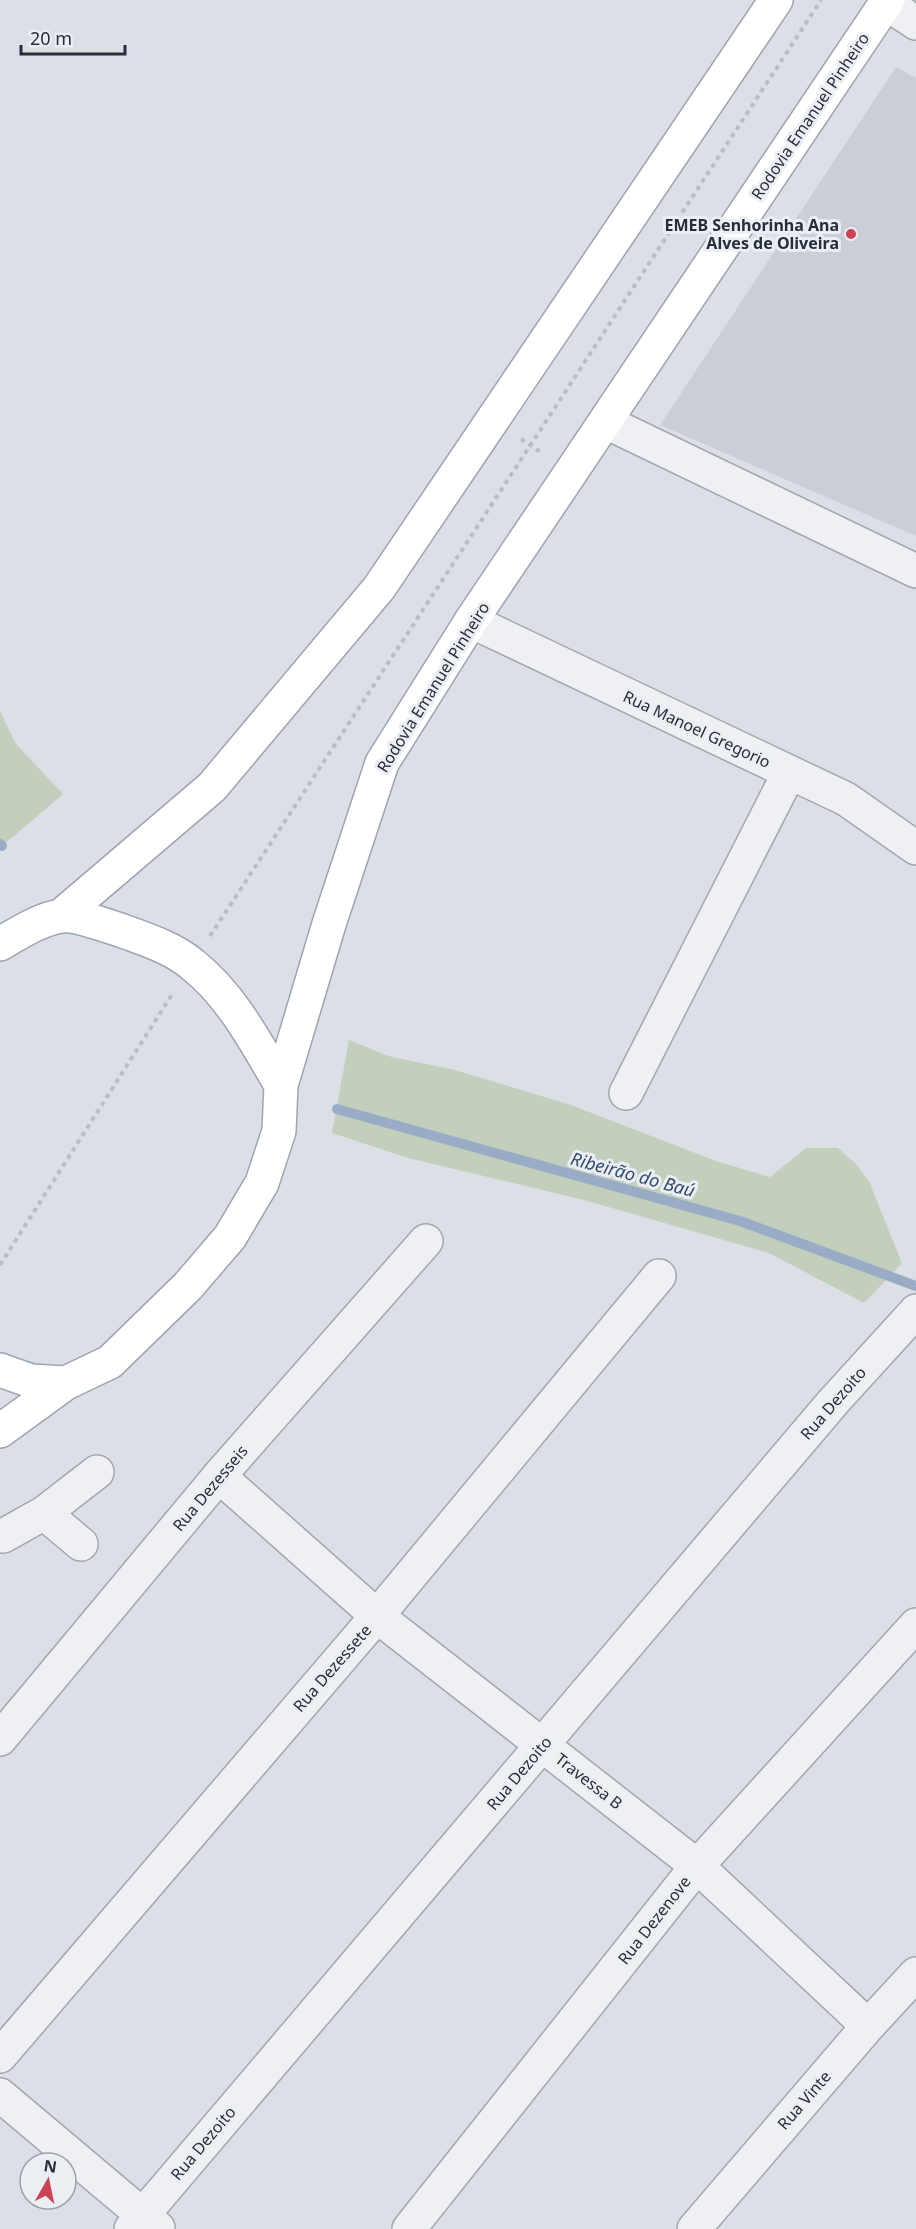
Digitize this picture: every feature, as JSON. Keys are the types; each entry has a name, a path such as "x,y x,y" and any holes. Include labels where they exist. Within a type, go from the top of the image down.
{"main road":[{"path":"0,944 26,927 62,915 212,787 379,588 776,0"},
{"name":"Rodovia Emanuel Pinheiro","path":"0,1431 66,1383 110,1362 188,1286 231,1237 262,1183 279,1131 281,1085 329,924 382,763 471,621 887,1"},
{"path":"62,915 110,926 157,944 192,963 215,986 245,1024 281,1085"},
{"path":"0,1370 30,1381 66,1383"}],"street":[{"path":"887,1 916,23"},
{"path":"606,422 916,571"},
{"name":"Rua Manoel Gregorio","path":"471,621 846,800 916,848"},
{"path":"626,1093 789,773"},
{"name":"Rua Dezesseis","path":"0,1739 219,1476 426,1241"},
{"name":"Rua Dezessete","path":"0,2056 377,1616 659,1276"},
{"name":"Rua Dezoito","path":"144,2224 543,1745 834,1401 912,1315"},
{"path":"1,1535 44,1513 97,1472"},
{"name":"Travessa B","path":"219,1476 377,1616 697,1866 868,2026"},
{"path":"44,1513 81,1544"},
{"name":"Rua Dezenove","path":"409,2229 697,1866 916,1625"},
{"name":"Rua Vinte","path":"694,2229 868,2026 916,1974"},
{"path":"0,2095 144,2224"}],"path":[{"path":"0,1265 192,963 821,0"},
{"path":"492,420 572,473"}],"shaded area":[{"name":"EMEB Senhorinha Ana Alves de Oliveira","path":"896,67 916,78 916,536 660,425"}],"green space":[{"path":"0,711 16,744 63,794 0,848"},
{"path":"349,1040 388,1056 455,1070 571,1105 716,1161 770,1177 806,1148 838,1148 856,1164 869,1181 902,1263 864,1303 769,1253 584,1200 408,1158 332,1133"}],"waterway":[{"name":"Ribeirão do Baú","path":"337,1109 740,1221 916,1286"}],"place":[{"name":"EMEB Senhorinha Ana Alves de Oliveira","path":"851,234"}]}
